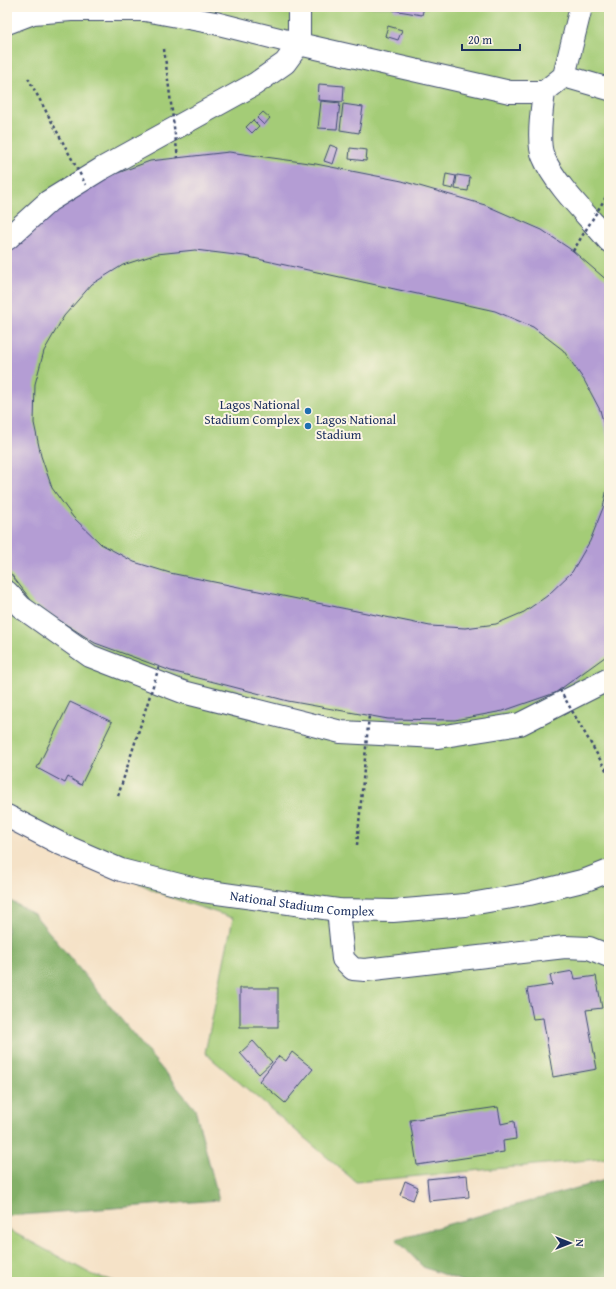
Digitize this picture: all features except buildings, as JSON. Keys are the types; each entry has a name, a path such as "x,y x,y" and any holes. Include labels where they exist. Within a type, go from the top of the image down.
{"lane":[{"path":"7,239 49,201 102,169 255,84 285,63 299,44 299,7"},
{"path":"7,23 33,13 105,9 145,10 215,23 299,44 510,92 544,92 564,76 581,7"},
{"path":"564,76 609,89"},
{"path":"544,92 540,123 542,155 561,184 609,241"},
{"path":"7,592 21,607 90,656 183,692 341,732 438,737 520,724 609,679"},
{"name":"National Stadium Complex","path":"7,816 61,844 122,870 203,891 338,910 393,911 465,905 529,894 586,880 609,871"},
{"path":"338,910 343,959 353,969 365,970 565,947 589,948 609,956"}],"path":[{"path":"164,50 178,158"},
{"path":"28,78 86,185"},
{"path":"573,251 609,192"},
{"path":"118,796 160,667"},
{"path":"560,690 609,775"},
{"path":"356,845 369,715"}],"green space":[{"name":"Lagos National Stadium Complex","path":"7,7 609,7 609,1158 356,1182 205,1053 233,918 166,896 69,850 7,815"},
{"path":"7,899 34,914 195,1109 219,1200 7,1216"},
{"path":"609,1176 609,1282 464,1282 423,1267 396,1239 602,1181"},
{"path":"7,1229 93,1275 117,1282 7,1282"}],"place":[{"name":"Lagos National Stadium Complex","path":"308,411"},
{"name":"Lagos National Stadium","path":"308,426"}]}
